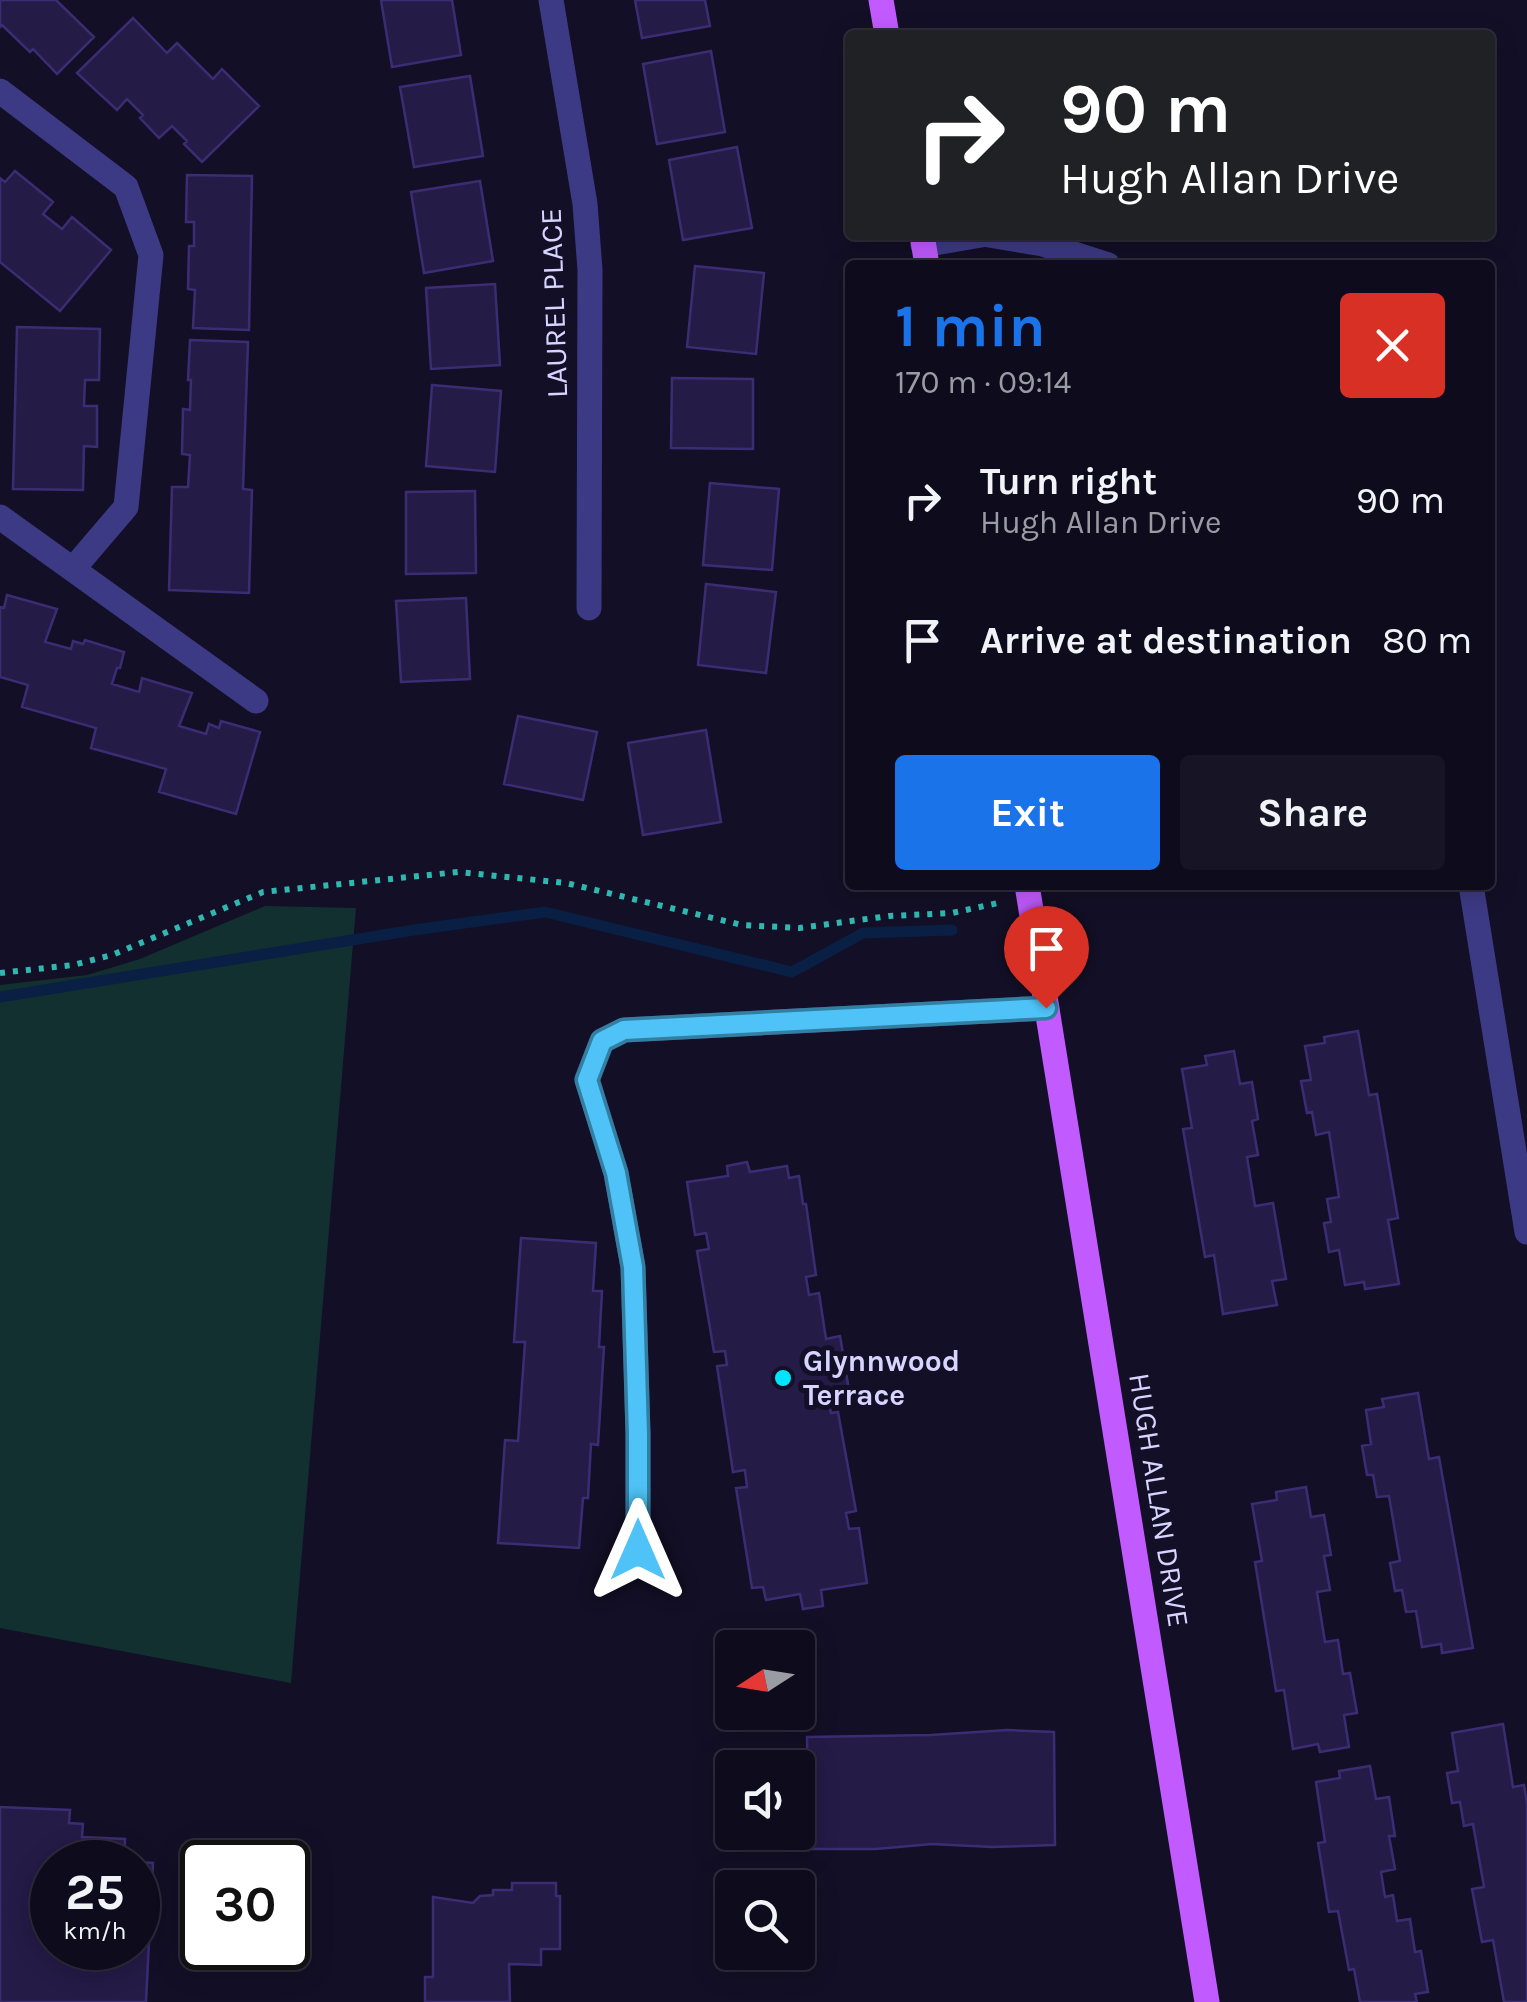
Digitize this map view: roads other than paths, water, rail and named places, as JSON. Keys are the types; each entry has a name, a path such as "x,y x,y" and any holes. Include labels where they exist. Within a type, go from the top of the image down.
{"main road":[{"path":"881,0 886,30"},
{"name":"HUGH ALLAN DRIVE","path":"1028,892 1207,2002"}],"street":[{"name":"LAUREL PLACE","path":"550,0 585,204 590,270 588,608"},
{"path":"0,90 126,187 151,256 126,507 73,569"},
{"path":"924,248 958,240"},
{"path":"1019,240 1093,260"},
{"path":"0,517 256,701"},
{"path":"1473,890 1527,1232"},
{"path":"638,1550 633,1267 616,1173 587,1080 602,1041 624,1030 1046,1008"}],"waterway":[{"path":"0,997 545,912 792,972 863,933 952,930"}],"place":[{"name":"Glynnwood Terrace","path":"783,1378"}]}
